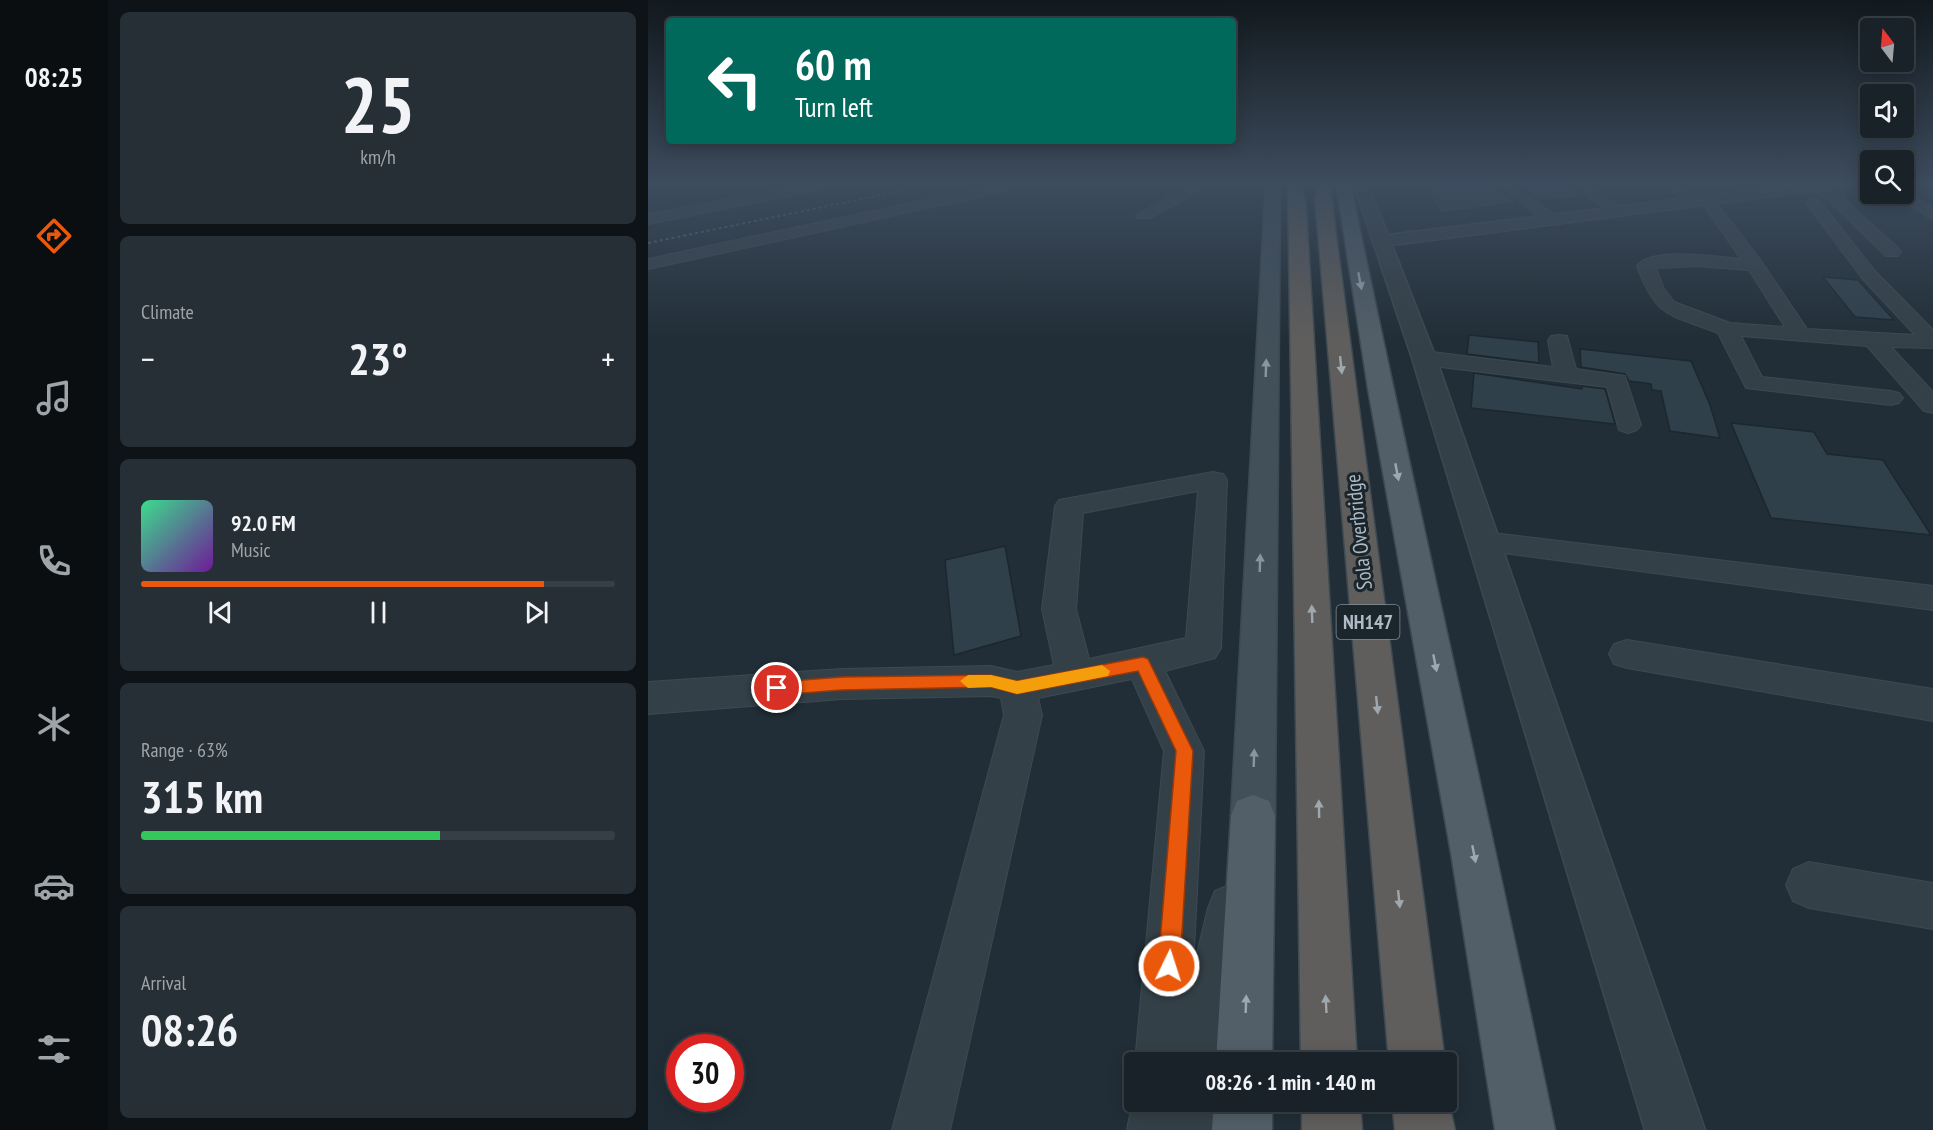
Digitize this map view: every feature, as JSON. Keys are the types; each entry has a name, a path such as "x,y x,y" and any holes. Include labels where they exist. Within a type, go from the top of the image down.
{"highway":[{"name":"NH147","path":"1299,235 1329,1052"},
{"name":"Sola Overbridge","path":"1327,235 1416,1052"},
{"path":"1331,1112 1332,1130"},
{"path":"1423,1112 1425,1130"}],"main road":[{"path":"1244,1052 1253,816 1292,235"},
{"path":"1352,235 1380,389 1474,853 1525,1130"},
{"path":"1242,1130 1243,1112"}],"street":[{"path":"648,264 784,235"},
{"path":"1379,235 1424,358 1675,1130"},
{"path":"1380,238 1405,235"},
{"path":"1380,238 1407,235"},
{"path":"1730,235 1755,265 1801,336"},
{"path":"1843,235 1868,274 1932,342"},
{"path":"1874,235 1892,252"},
{"path":"1755,265 1658,260 1647,262 1646,266 1655,290 1667,306 1727,329 1801,336 1932,342"},
{"path":"1727,329 1745,383 1892,398"},
{"path":"1559,340 1566,375"},
{"path":"1873,340 1933,406"},
{"path":"1424,358 1617,381 1628,425"},
{"path":"648,698 842,684 991,681 1017,687 1075,677 1143,664 1203,648 1213,480 1069,506 1059,609 1075,677"},
{"path":"1484,542 1933,598"},
{"path":"1627,654 1933,705"},
{"path":"1143,664 1184,751 1163,1052"},
{"path":"921,1130 1023,715 1017,687"},
{"path":"1200,1052 1253,816"},
{"path":"1809,885 1933,906"},
{"path":"1156,1130 1158,1112"},
{"path":"1182,1130 1186,1112"}],"building":[{"path":"1823,277 1858,280 1894,320 1855,317"},
{"path":"1469,335 1538,342 1539,363 1467,354"},
{"path":"1580,349 1691,361 1710,405 1720,438 1670,431 1661,391 1652,390 1651,384 1629,381 1625,374 1581,367"},
{"path":"1474,373 1582,389 1582,386 1605,389 1615,424 1471,408"},
{"path":"1731,423 1814,432 1827,454 1883,460 1931,535 1771,518"},
{"path":"1005,546 1021,636 954,655 945,560"}],"railway":[{"path":"648,243 688,235"}],"slow traffic":[{"path":"968,681 991,681 1017,687 1102,671"}],"route":[{"path":"777,688 842,684 991,681 1017,687 1143,664 1184,751 1169,966"}]}
